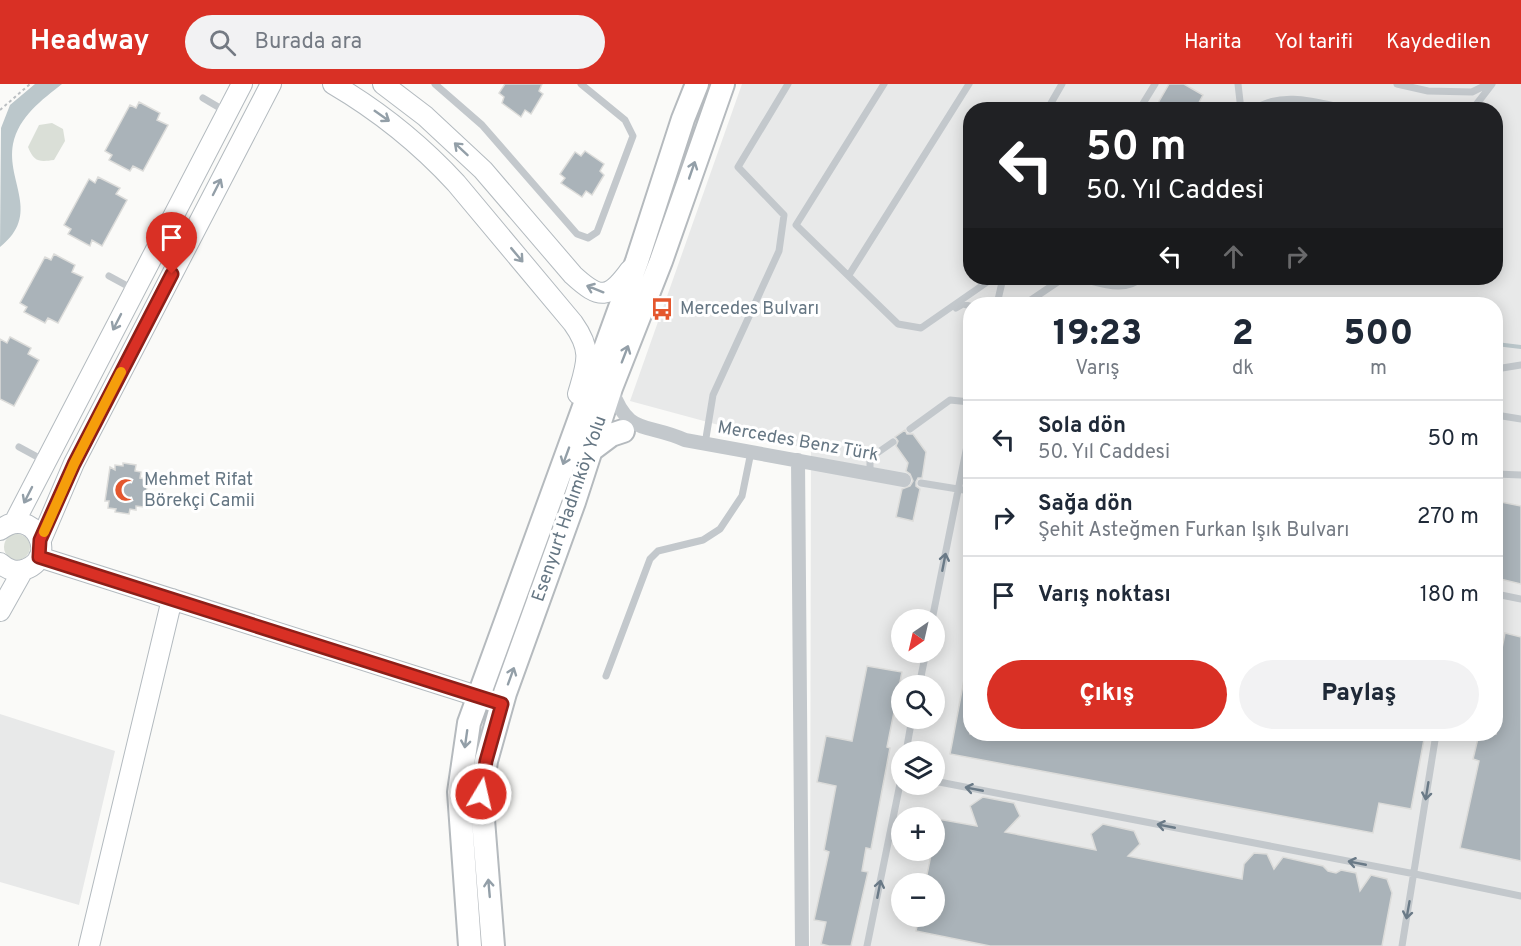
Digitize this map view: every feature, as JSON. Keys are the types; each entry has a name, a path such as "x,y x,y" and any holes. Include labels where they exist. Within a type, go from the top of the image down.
{"main road":[{"path":"7,526 45,461 242,84"},
{"path":"0,563 8,569 23,570 30,567 74,464 271,84"},
{"path":"333,84 392,123 436,161 573,323 584,340 588,354 576,403 576,430"},
{"path":"383,84 425,116 483,170 573,275 587,287 602,293 614,290 637,261"},
{"name":"Esenyurt Hadımköy Yolu","path":"493,946 481,794 486,761 502,704 591,450 594,409 637,261 683,119 697,84"},
{"name":"Esenyurt Hadımköy Yolu","path":"470,946 459,792 469,723 576,430 611,388 661,261 723,84"},
{"path":"591,450 611,435 623,431"},
{"path":"7,526 27,525 38,534 40,548"},
{"path":"40,548 172,599 502,704"},
{"path":"0,611 23,570"},
{"path":"89,946 172,599"}],"street":[{"name":"Mercedes Benz Türk","path":"611,388 623,415 637,426 672,434 685,440 904,480"},
{"name":"Mercedes Benz Türk","path":"594,409 623,431 675,441 685,440"},
{"path":"798,460 802,946"}],"lane":[{"path":"435,84 482,125 577,234 588,238 597,232 633,136 625,120 581,84"},
{"path":"705,444 713,395 779,251 784,215 738,167 788,84"},
{"path":"884,84 796,225 898,324 921,328 963,299"},
{"path":"849,276 969,84"},
{"path":"1052,102 1062,84"},
{"path":"1144,102 1155,84"},
{"path":"1238,84 1240,102"},
{"path":"1397,84 1428,91 1472,92 1490,84"},
{"path":"1478,102 1490,84"},
{"path":"203,98 227,112"},
{"path":"1271,102 1278,99 1310,102"},
{"path":"109,276 134,290"},
{"path":"966,297 983,285"},
{"path":"1037,297 1053,285"},
{"path":"1113,285 1123,287 1131,285"},
{"path":"940,315 963,304"},
{"path":"1503,368 1521,365"},
{"path":"909,429 950,400 963,401"},
{"path":"1503,416 1521,419"},
{"path":"870,473 870,458 893,442"},
{"path":"19,447 45,461"},
{"path":"606,676 650,559 658,551 703,540 720,529 742,496 751,452"},
{"path":"934,609 963,465"},
{"path":"1503,474 1521,475"},
{"path":"921,483 963,490"},
{"path":"1503,595 1521,599"},
{"path":"1402,946 1435,741"},
{"path":"945,783 1521,896"},
{"path":"867,946 897,795"}],"path":[{"path":"0,110 30,84"}],"shaded area":[{"path":"35,84 62,84 32,110 16,134 12,158 21,210 19,222 12,235 0,247 1,128 10,105"},
{"path":"742,84 1521,84 1521,946 810,946 811,450 630,401"},
{"path":"52,123 63,129 65,141 54,160 38,160 32,156 28,147 39,125"},
{"path":"17,534 26,538 30,547 26,556 17,560 8,556 4,547 8,538"},
{"path":"0,714 115,751 79,905 0,882"}],"building":[{"path":"505,84 542,84 539,91 543,94 531,114 525,110 521,117 502,103 504,97 499,93"},
{"path":"1169,84 1184,84 1203,95 1199,102 1159,102"},
{"path":"139,102 160,113 157,120 168,125 143,171 133,166 130,171 109,160 112,155 105,151 130,105 136,108"},
{"path":"585,151 604,164 600,171 604,175 592,195 586,191 582,197 561,183 565,178 560,174 575,152 581,156"},
{"path":"98,177 120,188 116,194 127,200 102,246 92,240 90,246 68,234 71,229 64,225 89,179 95,183"},
{"path":"54,254 75,265 72,272 83,277 58,323 48,318 45,323 24,312 27,307 20,303 45,257 51,260"},
{"path":"10,337 31,348 28,354 39,360 14,406 0,399 0,339 7,343"},
{"path":"905,430 907,434 913,434 926,452 922,478 918,478 916,482 916,486 920,489 913,521 896,517 902,489 910,486 913,481 906,471 908,463 896,446 898,441 895,437"},
{"name":"Mehmet Rifat Börekçi Camii","path":"123,463 136,465 135,471 141,472 140,478 148,479 144,507 136,506 136,510 130,509 129,514 115,512 116,509 108,508 109,501 105,501 110,467 115,470 115,465 123,466"},
{"path":"1503,502 1521,506 1521,584 1503,580"},
{"path":"1505,633 1521,637 1521,861 1460,848 1479,761 1473,759 1477,741 1503,741 1503,643"},
{"path":"867,666 902,672 901,675 891,675 891,727 887,747 890,748 871,849 866,848 862,871 868,872 851,946 829,946 821,944 826,922 814,920 829,852 824,850 836,786 817,782 826,736 852,741"},
{"path":"963,685 963,741 1424,741 1411,809 1379,803 1373,833 950,754"},
{"path":"983,797 1014,803 1020,816 1005,832 1096,850 1091,834 1103,824 1134,831 1140,844 1128,856 1242,879 1244,864 1254,853 1267,854 1274,869 1283,857 1323,866 1328,871 1336,873 1341,870 1356,873 1360,891 1371,875 1387,879 1392,893 1382,946 990,946 916,931 917,927 945,927 945,873 927,873 930,861 945,861 945,820 977,826 970,806"}],"waterway":[{"path":"1503,345 1521,347"}],"slow traffic":[{"path":"44,532 74,464 121,372"}],"place":[{"name":"Mercedes Bulvarı","path":"662,309"},
{"name":"Mehmet Rifat Börekçi Camii","path":"126,490"}],"route":[{"path":"172,274 74,464 40,540 42,546 39,557 502,704 486,761 481,794"}]}
